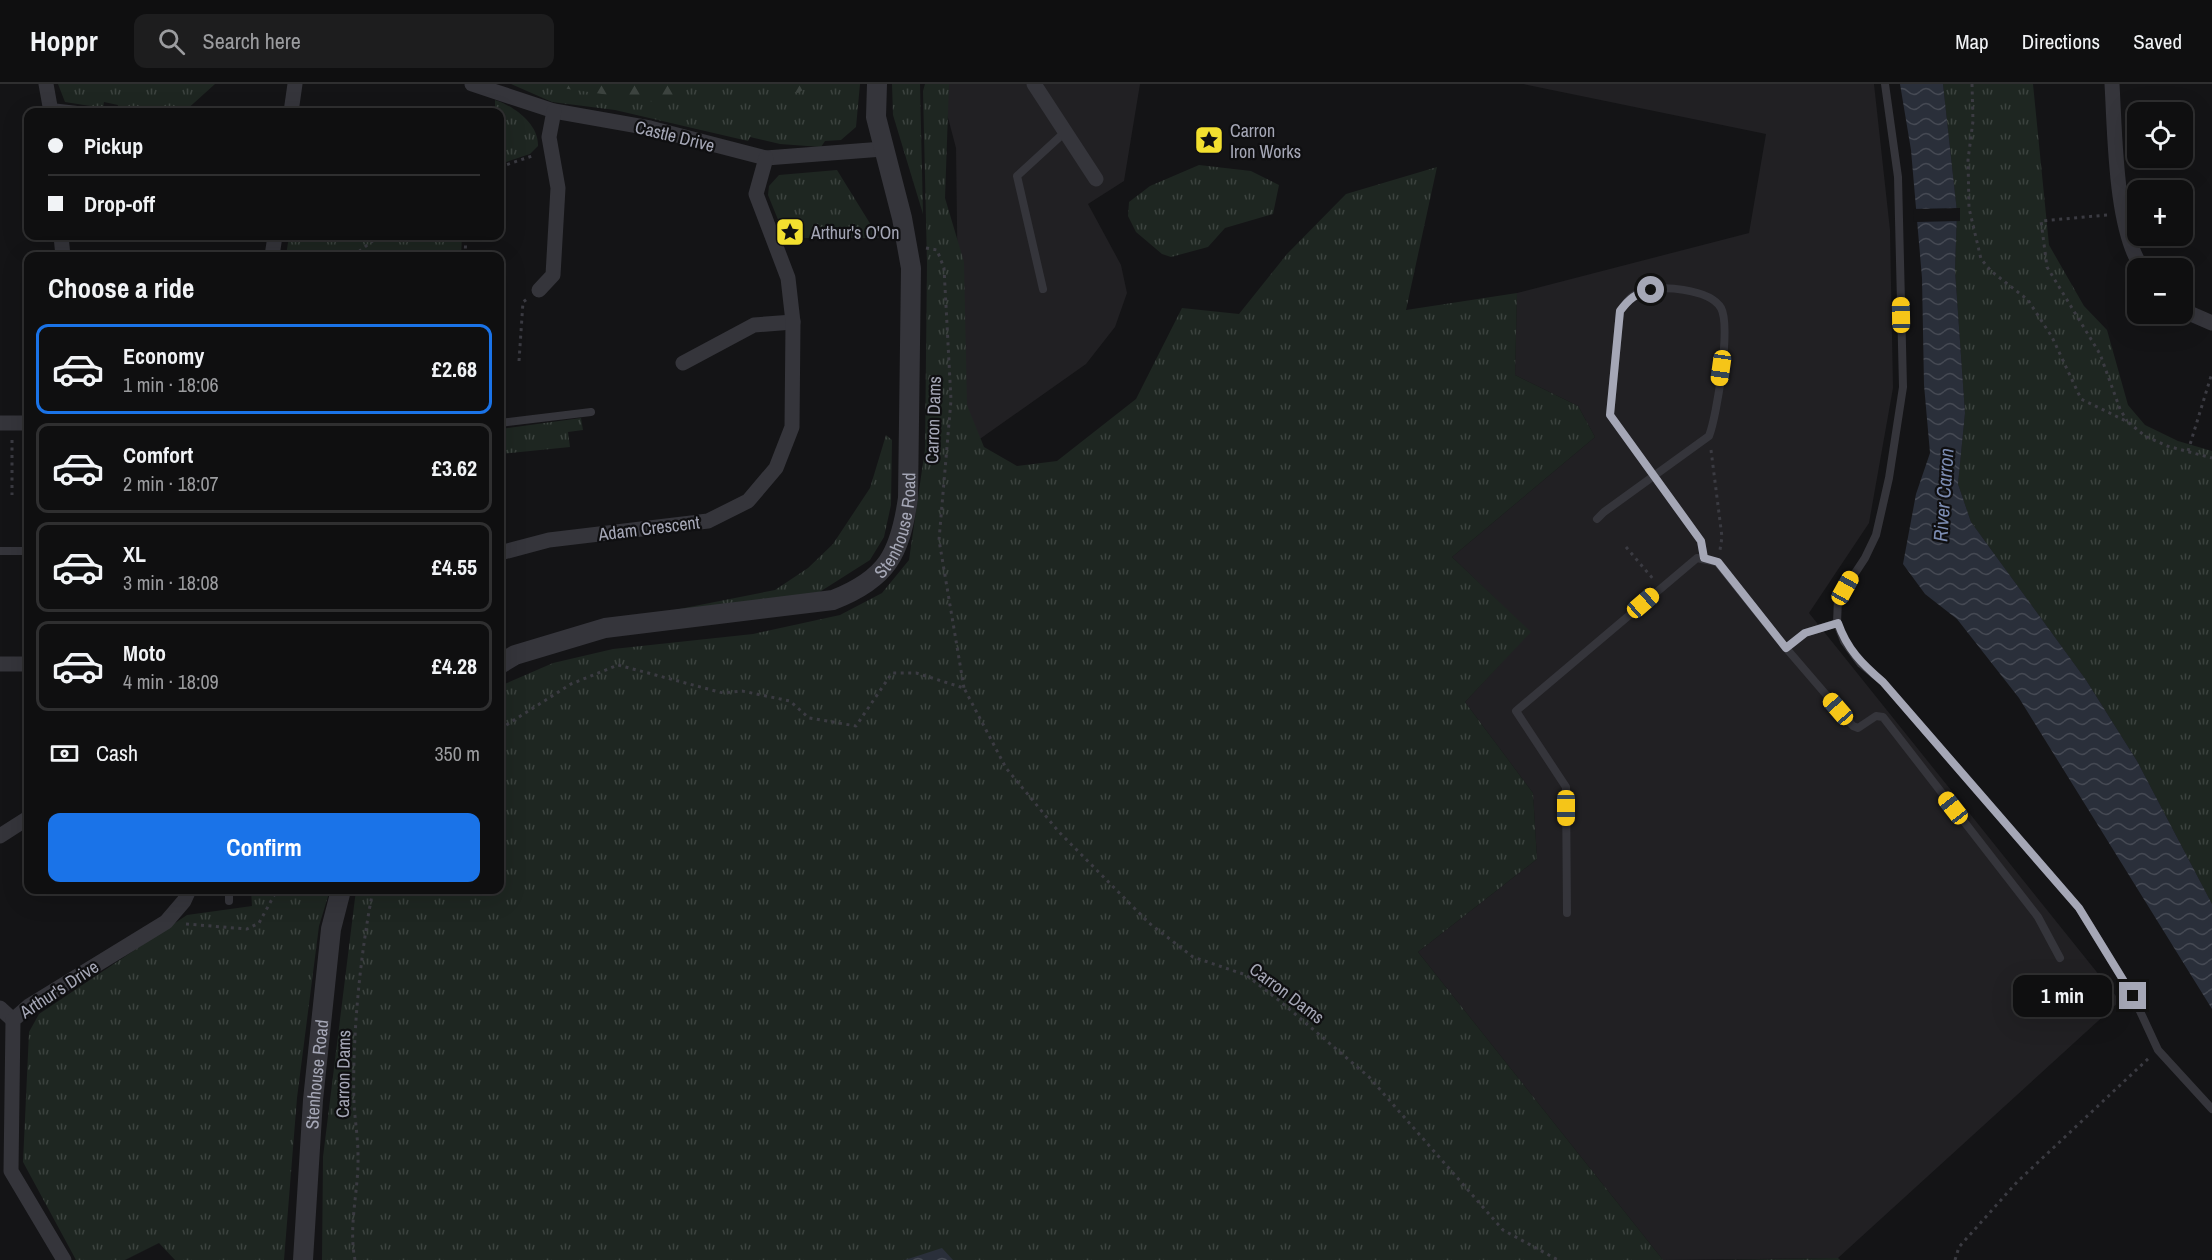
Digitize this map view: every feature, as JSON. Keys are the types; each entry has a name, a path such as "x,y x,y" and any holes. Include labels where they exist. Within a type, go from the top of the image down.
{"street":[{"path":"46,84 51,108"},
{"path":"292,108 295,84"},
{"name":"Castle Drive","path":"472,84 554,111 650,128 766,158 883,149"},
{"name":"Stenhouse Road","path":"504,662 515,655 605,628 833,600 860,590 892,557 903,532 908,498 911,268 902,218 876,117 877,84"},
{"path":"1034,84 1096,179"},
{"path":"2112,84 2123,214 2135,258"},
{"path":"539,290 553,275 558,188 550,126 554,111"},
{"name":"Adam Crescent","path":"504,552 549,540 708,520 748,501 776,468 787,446 792,427 793,322 788,278 756,194 766,158"},
{"path":"2193,316 2212,323"},
{"path":"683,363 754,325 793,322"},
{"path":"6,423 24,423"},
{"path":"0,664 24,664"},
{"path":"0,836 24,821"},
{"name":"Arthur's Drive","path":"64,1260 5,1171 13,1020 29,1006 166,922 187,894"},
{"name":"Stenhouse Road","path":"303,1260 313,1100 331,929 340,894"},
{"path":"0,1008 13,1020"}],"lane":[{"path":"1885,84 1898,177 1903,387 1876,535 1865,558 1838,599 1838,623 1844,641 1861,664 1883,682 2079,908 2133,996 2158,1050 2212,1108"},
{"path":"1043,289 1017,176 1066,131"},
{"path":"1597,519 1654,475 1709,436 1727,329 1721,308 1708,294 1663,288 1639,292 1627,301 1620,311 1610,415 1654,475 1701,541 1704,558"},
{"path":"504,423 591,412"},
{"path":"0,551 24,551"},
{"path":"1567,913 1566,787 1516,711 1697,558 1704,558 1718,562 1786,648 1853,726 1858,728 1876,716 1883,717 2038,917 2060,958"},
{"path":"1786,648 1805,633 1838,623"},
{"path":"229,894 229,901"}],"path":[{"path":"1972,84 1973,122 1968,160 1969,208 1981,259 1991,271 2028,300 2052,337 2081,399 2128,422 2145,436 2212,458"},
{"path":"504,165 552,149"},
{"path":"2123,214 2041,221 2047,267 2100,354 2120,409 2128,422"},
{"path":"358,252 374,240"},
{"name":"Carron Dams","path":"921,247 937,250 944,268 951,400 939,540 964,688 1006,768 1059,832 1149,922 1193,957 1246,975 1281,1002 1369,1077 1503,1230 1558,1260"},
{"path":"519,361 523,302 539,290"},
{"path":"2188,451 2212,373"},
{"path":"6,423 12,495"},
{"path":"1709,436 1722,537 1718,562"},
{"path":"1626,547 1661,588"},
{"path":"504,726 571,684 618,666 723,693 741,691 790,701 809,718 856,726 892,673 916,673 964,688"},
{"path":"166,922 247,928 259,923 275,894"},
{"name":"Carron Dams","path":"355,1260 353,1212 358,1156 354,1104 357,1041 368,914 372,894"},
{"path":"1955,1260 1959,1247 2017,1182 2158,1050"}],"shaded area":[{"path":"939,84 1140,84 1124,181 1088,204 1121,265 1127,293 1115,327 1086,364 960,453 956,148"},
{"path":"1523,84 1874,84 1890,230 1893,388 1869,523 1809,613 2120,1001 1838,1258 1663,1260 1418,952 1537,859 1533,793 1465,702 1530,632 1452,557 1595,437 1578,406 1515,375 1517,293 1749,233 1766,134"}],"green space":[{"path":"58,84 215,84 188,108 117,108 118,105 104,102 103,108 65,102"},
{"path":"511,84 860,84 856,127 841,140 825,141 821,147 780,144 750,137 748,141 615,110 552,102"},
{"path":"535,84 681,84 669,104"},
{"path":"766,84 813,84 798,93"},
{"path":"892,84 920,84 923,214 893,115"},
{"path":"925,84 949,84 945,198 964,262 967,405 984,447 1017,466 1057,461 1136,399 1182,308 1239,314 1287,254 1346,194 1437,167 1406,310 1517,293 1515,375 1578,406 1595,437 1452,557 1531,632 1465,702 1533,793 1537,859 1418,952 1663,1260 322,1260 323,1157 356,894 504,894 504,684 553,663 613,649 753,634 840,615 882,593 909,560 925,449 927,263 923,91"},
{"path":"1943,84 2033,84 2049,245 2084,306 2107,330 2128,405 2145,425 2178,441 2212,451 2212,904 2137,761 2086,680 1971,522 1958,484 1965,413 1955,270 1957,212"},
{"path":"495,100 517,111 530,123 538,146 530,154 504,163 504,108 495,108"},
{"path":"1199,165 1251,171 1279,185 1273,214 1225,228 1208,247 1171,257 1162,254 1136,232 1128,216 1129,202 1150,186"},
{"path":"837,170 879,238 796,238 789,225 781,227 768,195 769,186 779,175"},
{"path":"288,240 462,240 461,252 287,252"},
{"path":"581,418 583,430 568,432 570,447 504,454 504,428"},
{"path":"886,435 892,440 891,505 884,537 870,560 818,593 649,615 775,590 808,568 833,544 870,488"},
{"path":"251,894 329,894 319,926 297,1098 284,1260 175,1260 159,1243 125,1260 76,1260 23,1162 29,1032 39,1014 187,915 252,906"},
{"path":"1838,1258 1840,1260 1718,1260"}],"water":[{"name":"River Carron","path":"1900,84 1943,84 1957,212 1955,270 1965,413 1958,484 1971,522 2086,680 2137,761 2212,904 2212,1009 2019,698 1957,619 1925,594 1903,564 1916,494 1930,453 1924,385 1922,278 1911,150"},
{"path":"942,1248 953,1260 905,1260"}],"pier":[{"path":"1960,208 1960,221 1914,222 1913,209"}],"place":[{"name":"Carron Iron Works","path":"1209,140"},
{"name":"Arthur's O'On","path":"790,232"}],"route":[{"path":"1651,290 1639,292 1627,301 1620,311 1610,415 1701,541 1704,558 1718,562 1786,648 1805,633 1838,623 1844,641 1861,664 1883,682 2079,908 2133,996"}]}
